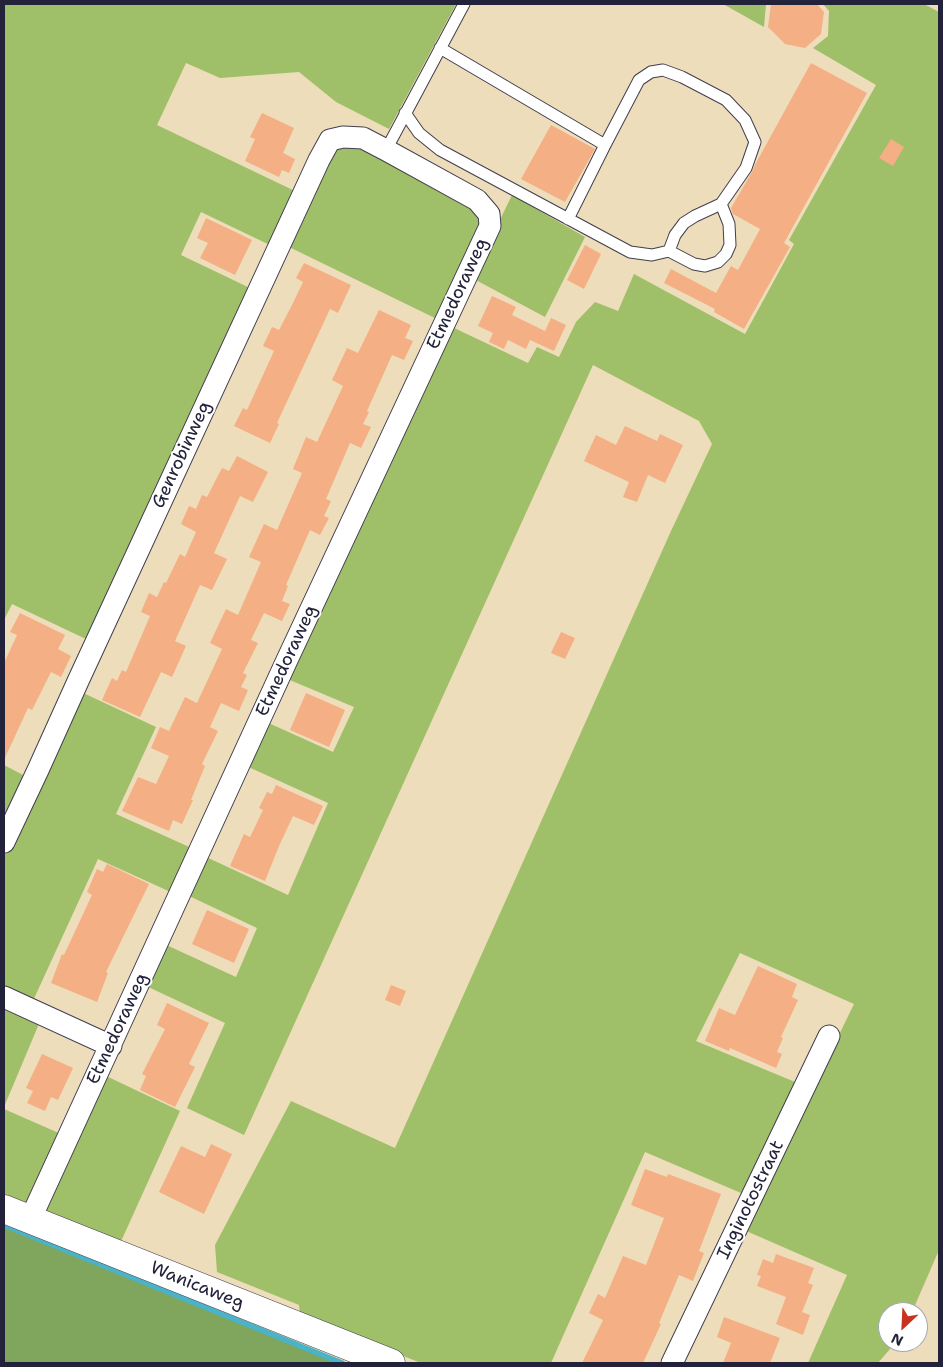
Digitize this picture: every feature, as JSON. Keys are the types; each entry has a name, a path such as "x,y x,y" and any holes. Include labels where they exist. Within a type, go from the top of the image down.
{"street":[{"name":"Genrobinweg","path":"4,842 319,160 330,140 343,137 391,141"},
{"name":"Etmedoraweg","path":"30,1220 291,651 490,226 489,214 477,200 391,141"},
{"path":"4,997 111,1046"},
{"name":"Inginotostraat","path":"672,1363 829,1036"},
{"name":"Wanicaweg","path":"4,1209 391,1363"}],"lane":[{"path":"391,141 464,4"},
{"path":"440,48 605,145"},
{"path":"568,219 639,80 651,72 663,70 682,77 726,100 745,120 755,142 746,168 721,204 684,223 675,236 669,251"},
{"path":"405,112 419,134 440,150 630,252 652,255 669,251 694,264 705,266 718,262 726,254 730,245 729,224 721,204"}],"green space":[{"path":"4,4 456,4 389,129 336,102 299,72 220,78 186,63 157,125 299,193 274,247 201,212 181,255 252,289 88,640 12,604 4,620"},
{"path":"723,4 766,4 764,27"},
{"path":"823,4 924,4 939,12 939,1250 916,1302 878,1302 878,1352 887,1352 878,1363 808,1363 847,1275 744,1230 854,1004 740,953 696,1041 800,1084 748,1196 645,1152 551,1363 421,1363 300,1315 299,1305 217,1272 215,1245 291,1101 395,1148 671,531 712,444 699,421 593,365 244,1135 187,1108 225,1023 144,985 162,943 236,977 257,928 187,895 204,856 288,895 328,803 244,765 264,721 333,752 354,707 285,678 450,326 528,363 537,347 559,357 576,322 595,302 618,311 634,274 745,334 794,244 789,240 876,85 813,48 828,36 829,11"},
{"path":"360,143 485,217 441,321 285,245 336,144"},
{"path":"512,195 585,237 545,317 472,278"},
{"path":"79,691 156,727 116,814 196,850 175,894 98,859 32,1003 4,991 4,851"},
{"path":"4,765 27,777 4,825"},
{"path":"4,1002 41,1019 4,1107"},
{"path":"104,1075 180,1111 118,1248 44,1211"},
{"path":"4,1109 61,1134 31,1200 23,1206 4,1201"},
{"path":"4,1225 342,1363 4,1363"}],"building":[{"path":"771,4 817,4 824,12 821,34 805,48 785,44 768,27"},
{"path":"811,63 867,93 784,243 790,247 744,329 714,312 715,309 664,283 671,269 716,293 731,266 738,270 760,229 733,214 731,208"},
{"path":"262,113 294,128 283,153 295,159 289,173 282,170 279,177 245,161 255,139 250,137"},
{"path":"551,125 595,149 565,202 521,179"},
{"path":"891,139 904,147 893,166 879,158"},
{"path":"206,218 252,240 235,275 200,258 208,243 197,238"},
{"path":"585,245 601,254 584,289 567,280"},
{"path":"304,263 351,285 338,313 330,309 277,423 279,424 270,443 234,426 243,408 247,410 274,351 263,346 272,327 279,330 292,305 303,282 296,278"},
{"path":"492,296 516,307 512,315 545,331 551,318 566,325 554,351 530,340 526,349 508,340 504,349 489,342 493,333 478,326"},
{"path":"379,310 411,325 405,338 413,341 404,360 392,355 367,411 369,412 363,424 371,427 361,448 350,443 326,499 331,501 324,516 329,518 320,535 310,530 286,585 288,586 282,601 290,604 282,621 264,613 251,640 258,643 243,673 247,675 241,687 248,690 239,711 221,703 210,727 218,731 202,764 205,766 182,824 173,820 169,831 122,811 138,777 156,784 169,756 151,748 160,727 169,731 185,697 197,703 222,649 210,643 226,609 238,615 261,562 249,557 264,524 277,530 302,473 293,469 306,437 317,442 343,386 332,380 347,348 358,353"},
{"path":"625,426 657,441 660,434 683,445 665,483 648,475 637,502 623,497 629,482 584,461 596,435 616,445"},
{"path":"237,456 268,472 253,502 240,496 214,553 227,559 212,590 200,585 175,641 186,646 172,677 161,672 140,717 102,700 112,678 117,681 122,670 126,672 150,616 141,612 149,593 157,597 180,554 185,557 196,532 181,524 189,506 196,509 202,495 207,497 222,468 229,471"},
{"path":"20,613 65,635 58,649 71,656 61,677 51,672 32,710 28,708 4,760 4,663 17,635 10,632"},
{"path":"561,632 575,638 565,659 551,653"},
{"path":"306,693 345,710 329,747 290,730"},
{"path":"276,785 323,806 314,825 293,816 265,881 230,866 244,834 250,837 263,810 259,808 267,792 272,794"},
{"path":"107,864 149,884 106,972 108,973 97,1002 51,983 62,954 64,955 92,895 87,892 97,869 103,872"},
{"path":"207,910 249,929 234,963 192,944"},
{"path":"758,966 797,984 792,997 798,1000 781,1037 783,1038 777,1052 782,1054 776,1068 730,1048 729,1051 705,1041 719,1008 735,1015"},
{"path":"391,985 406,991 400,1006 385,1000"},
{"path":"167,1003 209,1023 189,1064 195,1067 175,1107 140,1090 146,1076 142,1074 165,1029 157,1025"},
{"path":"42,1054 73,1068 58,1100 51,1097 45,1111 27,1103 33,1091 26,1088"},
{"path":"211,1144 232,1154 204,1214 159,1192 181,1146 205,1157"},
{"path":"645,1169 667,1177 668,1174 721,1194 699,1251 704,1253 693,1281 679,1275 659,1323 661,1324 643,1363 582,1363 603,1320 589,1313 598,1294 605,1298 623,1256 646,1265 664,1218 631,1205"},
{"path":"776,1254 814,1268 808,1283 813,1285 802,1312 810,1315 803,1335 776,1324 786,1297 757,1286 761,1276 757,1275 763,1259 773,1263"},
{"path":"724,1317 780,1338 770,1363 723,1363 731,1343 717,1337"}],"waterway":[{"path":"4,1225 342,1363"}]}
